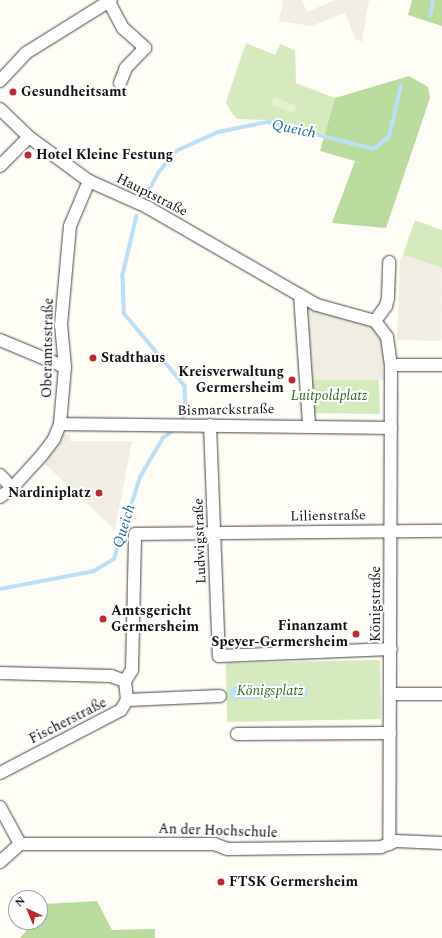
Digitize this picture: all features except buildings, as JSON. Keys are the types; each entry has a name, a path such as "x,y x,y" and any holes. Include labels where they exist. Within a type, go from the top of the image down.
{"street":[{"path":"0,81 26,53 110,1 123,28 145,48 126,68 120,83"},
{"name":"Hauptstraße","path":"0,108 29,137 89,181 147,207 300,295"},
{"path":"0,166 29,137"},
{"name":"Oberamtsstraße","path":"0,497 12,488 54,439 60,424 65,367 61,325 70,226 89,181"},
{"path":"375,321 386,306 388,298 389,262"},
{"path":"300,295 324,308 375,321 387,337 391,365 442,365"},
{"path":"300,295 308,425"},
{"path":"0,340 65,367"},
{"name":"Königstraße","path":"389,844 391,694 391,365"},
{"name":"Bismarckstraße","path":"60,424 308,425 391,428"},
{"name":"Ludwigstraße","path":"210,425 219,656 391,649"},
{"path":"0,475 12,488"},
{"name":"Lilienstraße","path":"125,681 132,670 135,534 391,530 442,531"},
{"path":"0,673 111,676 125,681 127,700"},
{"path":"391,694 442,694"},
{"name":"Fischerstraße","path":"0,773 121,710 127,700 220,696"},
{"path":"237,734 390,734"},
{"path":"0,807 20,844 0,862"},
{"name":"An der Hochschule","path":"20,844 214,844 228,849 381,847 396,842 442,842"}],"green space":[{"path":"412,0 442,0 442,26 408,15"},
{"path":"246,43 275,55 280,44 295,50 296,83 335,98 325,134 265,120 237,119 231,112 226,102"},
{"path":"409,76 428,87 430,98 386,228 332,223 355,161 320,151 335,98"},
{"path":"274,97 296,106 293,113 271,105"},
{"path":"415,220 442,230 442,268 403,255"},
{"name":"Luitpoldplatz","path":"311,380 379,380 380,414 312,413"},
{"name":"Königsplatz","path":"380,660 381,719 227,722 226,663"},
{"path":"97,901 112,930 155,929 155,938 20,938 26,930 48,930 48,904"}],"shaded area":[{"path":"283,0 302,0 307,12 335,0 369,0 362,42 355,39 345,13 311,26 279,21"},
{"path":"403,255 442,268 441,341 397,340 400,259"},
{"name":"Luitpoldplatz","path":"305,303 373,326 381,339 386,380 311,380"},
{"name":"Nardiniplatz","path":"70,434 70,441 132,441 115,530 44,463 62,436"}],"water":[{"path":"234,686 240,686 244,690 244,696 240,700 234,700 230,696 230,690"}],"waterway":[{"name":"Queich","path":"430,16 433,0"},
{"name":"Queich","path":"146,196 158,173 176,151 218,132 268,122 374,149 389,137 401,86"},
{"name":"Queich","path":"137,216 123,275 124,313 185,386 186,413 183,417"},
{"name":"Queich","path":"0,589 94,571 114,559 140,477 163,438 170,433"},
{"path":"244,692 301,691"}],"place":[{"name":"Gesundheitsamt","path":"13,92"},
{"name":"Hotel Kleine Festung","path":"28,155"},
{"name":"Stadthaus","path":"93,358"},
{"name":"Kreisverwaltung Germersheim","path":"292,380"},
{"name":"Nardiniplatz","path":"99,493"},
{"name":"Amtsgericht Germersheim","path":"103,619"},
{"name":"Finanzamt Speyer-Germersheim","path":"356,634"},
{"name":"FTSK Germersheim","path":"221,882"}]}
